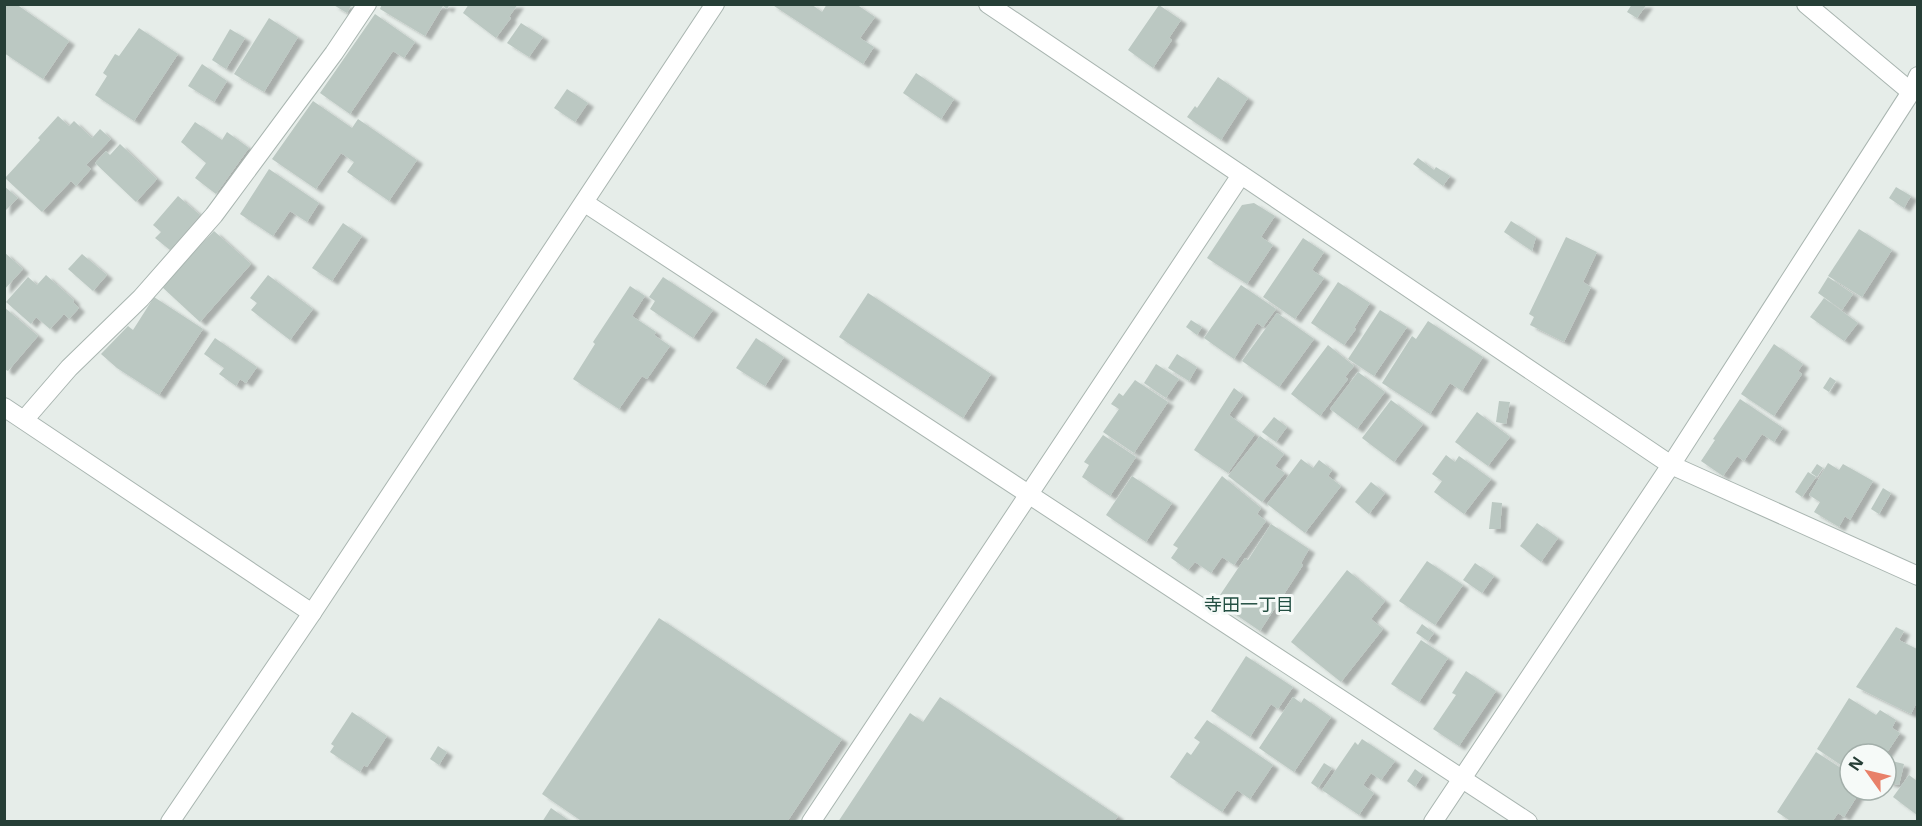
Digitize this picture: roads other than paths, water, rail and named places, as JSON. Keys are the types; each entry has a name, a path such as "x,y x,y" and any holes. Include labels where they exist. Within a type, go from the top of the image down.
{"street":[{"path":"24,420 69,368 141,298 214,215 334,53 367,4"},
{"path":"170,822 312,613 715,4"},
{"path":"988,4 1671,465 1917,576"},
{"path":"1433,822 1671,465 1914,84 1806,4"},
{"path":"812,822 1241,175"},
{"path":"585,203 1528,822"},
{"path":"4,407 312,613"}],"district":[{"name":"寺田一丁目","path":"1249,605"}]}
